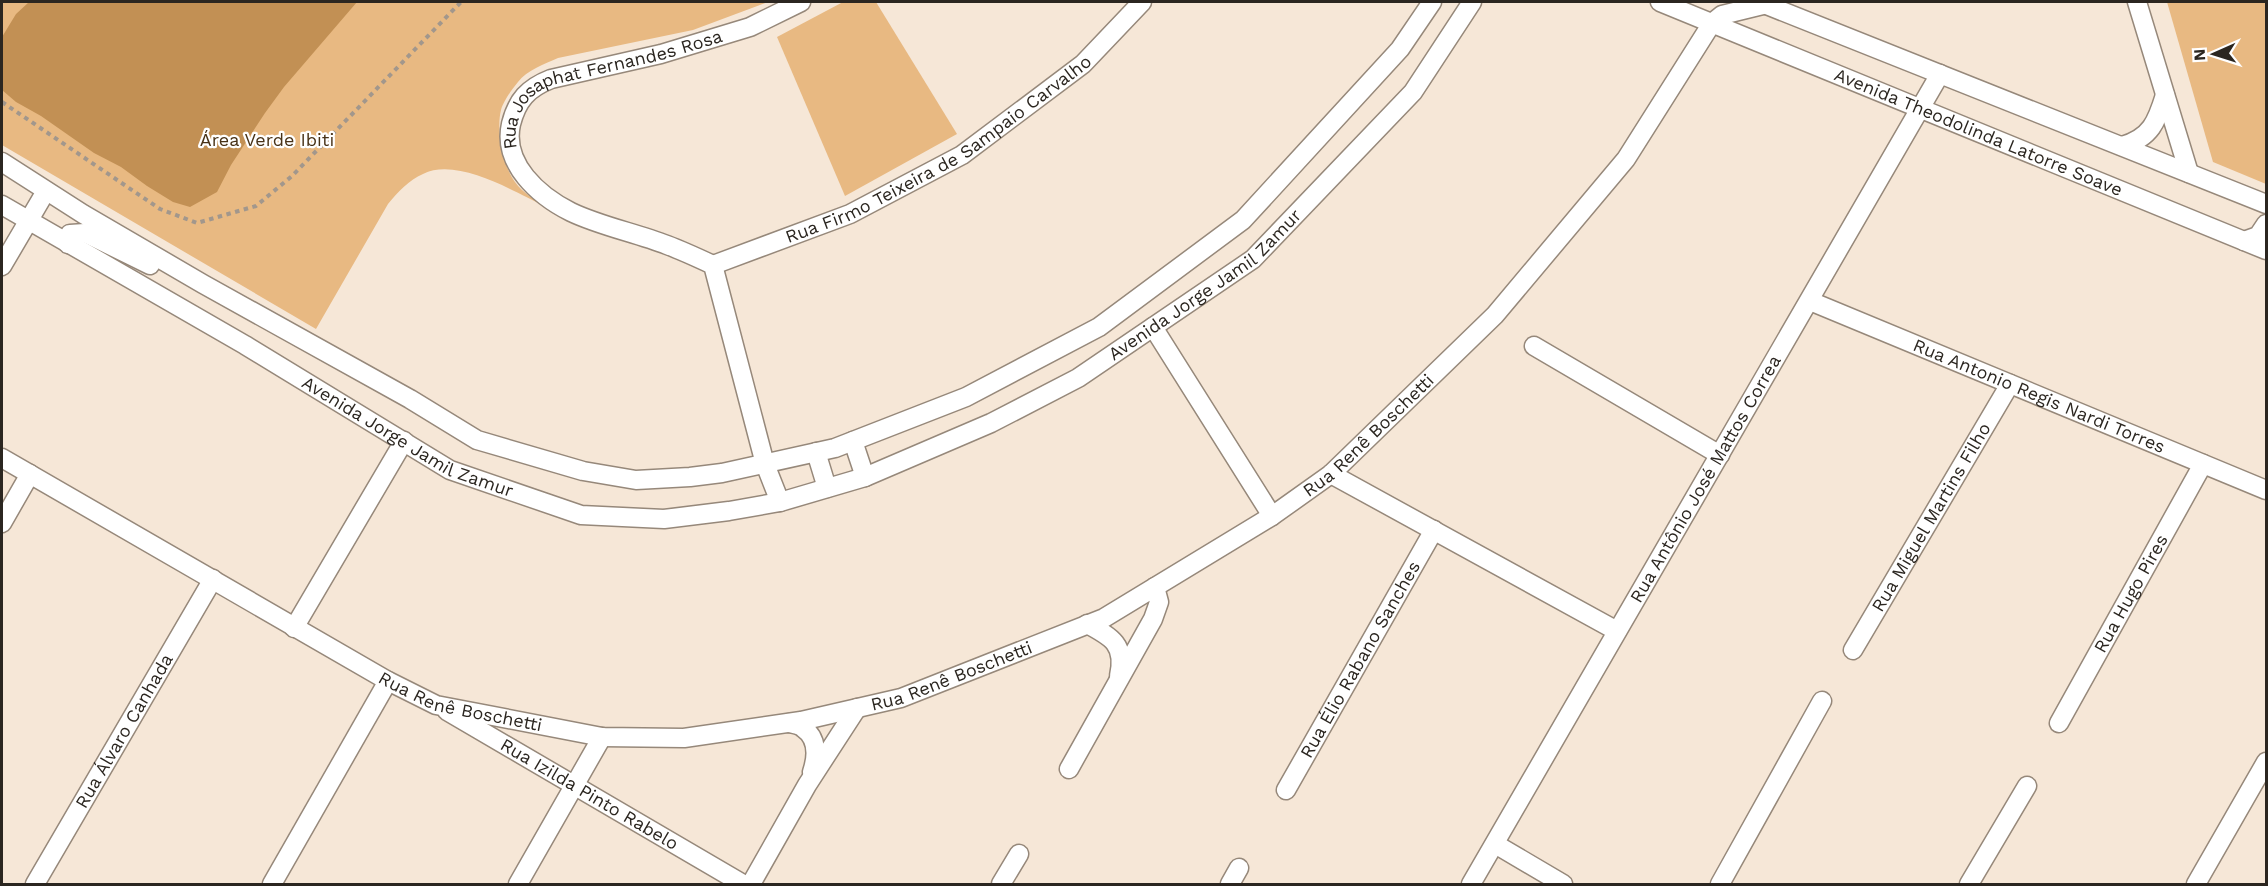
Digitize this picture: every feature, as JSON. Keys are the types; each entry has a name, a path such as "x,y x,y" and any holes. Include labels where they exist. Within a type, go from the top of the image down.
{"street":[{"name":"Rua Josaphat Fernandes Rosa","path":"713,265 668,245 573,213 542,194 521,171 511,151 510,129 515,109 530,90 551,79 661,54 728,34 750,27 801,2"},
{"name":"Rua Firmo Teixeira de Sampaio Carvalho","path":"713,265 850,214 962,154 1083,64 1142,2"},
{"name":"Avenida Jorge Jamil Zamur","path":"2,163 203,284 410,399 477,440 583,471 636,480 690,477 765,464 853,441 966,397 1099,327 1244,220 1400,49 1432,2"},
{"name":"Avenida Jorge Jamil Zamur","path":"2,205 245,345 450,470 581,515 664,519 729,511 780,502 865,477 991,423 1078,378 1253,259 1413,92 1473,2"},
{"name":"Avenida Theodolinda Latorre Soave","path":"1660,2 2266,250"},
{"path":"2137,2 2189,173"},
{"path":"1712,23 1722,15 1763,3 2266,204"},
{"name":"Rua Renê Boschetti","path":"2,458 294,628 436,705 602,737 684,738 789,723 901,698 1104,618 1272,516 1331,474 1496,315 1626,159 1712,23"},
{"name":"Rua Antônio José Mattos Correa","path":"1471,885 1940,74"},
{"path":"2122,146 2135,143 2149,132 2158,117 2165,95"},
{"path":"3,260 46,191"},
{"path":"2244,241 2258,236 2266,224"},
{"name":"Avenida Jorge Jamil Zamur","path":"68,244 70,234 85,233 192,286 203,284"},
{"path":"713,265 765,464 780,502"},
{"name":"Rua Antonio Regis Nardi Torres","path":"1810,301 2266,490"},
{"path":"1153,327 1272,516"},
{"path":"1534,346 1720,455"},
{"name":"Rua Miguel Martins Filho","path":"1853,650 2010,384"},
{"path":"294,628 404,441"},
{"path":"853,441 865,477"},
{"path":"816,452 827,488"},
{"name":"Rua Hugo Pires","path":"2059,723 2203,464"},
{"path":"2,523 30,474"},
{"path":"1331,474 1617,631"},
{"name":"Rua Élio Rabano Sanches","path":"1286,790 1434,530"},
{"name":"Rua Álvaro Canhada","path":"35,885 213,579"},
{"path":"1069,769 1154,619 1159,602 1155,587"},
{"path":"1087,624 1115,642 1122,661 1117,683"},
{"path":"272,885 388,681"},
{"path":"1720,885 1822,701"},
{"name":"Rua Izilda Pinto Rabelo","path":"436,705 743,885"},
{"path":"751,885 807,785 857,708"},
{"path":"789,723 803,728 814,743 816,759 807,785"},
{"path":"518,885 602,737"},
{"path":"2196,885 2266,762"},
{"path":"1970,885 2027,786"},
{"path":"1495,844 1563,885"},
{"path":"1001,885 1018,854"},
{"path":"1230,885 1239,868"}],"path":[{"path":"2,102 160,209 197,224 256,206 292,176 460,2"}],"green space":[{"name":"Área Verde Ibiti","path":"2,2 768,2 693,30 558,58 526,74 513,88 502,107 500,137 507,167 515,182 525,193 544,206 485,178 468,173 437,170 423,174 404,187 388,204 316,329 2,145"},
{"path":"843,2 876,2 957,134 845,196 777,37"},
{"path":"2167,2 2266,2 2266,184 2213,162"}],"shaded area":[{"path":"29,2 357,2 284,87 231,165 217,192 190,207 173,202 147,186 121,167 94,153 41,116 16,102 2,90 2,37 16,14"}]}
